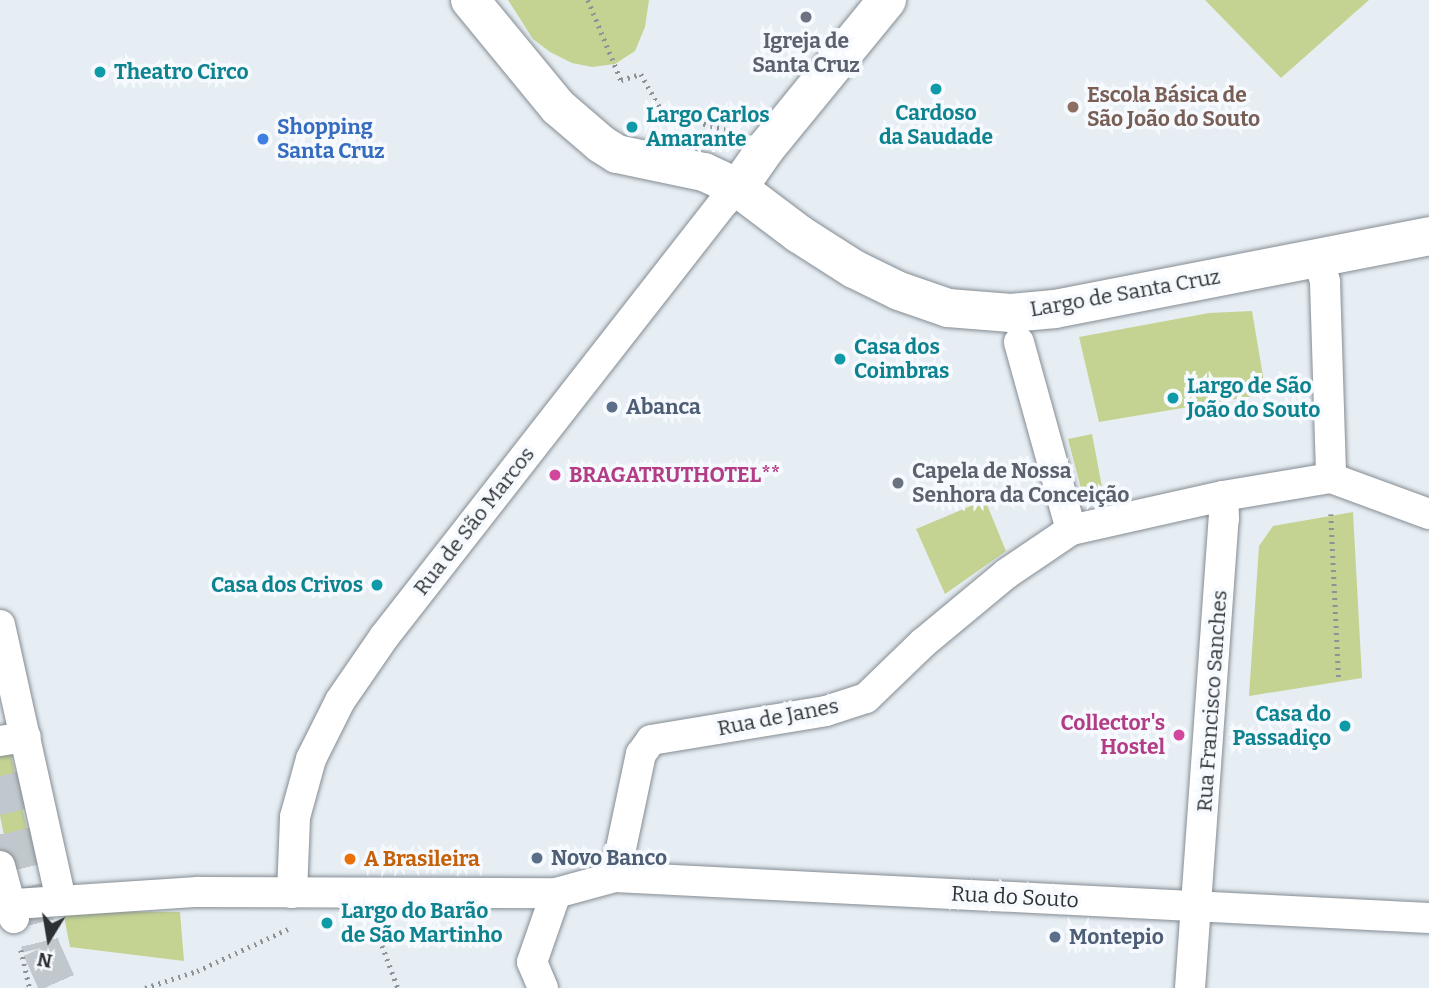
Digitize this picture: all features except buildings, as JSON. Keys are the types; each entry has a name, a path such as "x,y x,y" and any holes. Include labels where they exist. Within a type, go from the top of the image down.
{"street":[{"path":"470,0 558,107 601,144 628,158 704,172 738,188 766,148 887,0"},
{"name":"Largo de Santa Cruz","path":"738,188 799,234 854,269 899,291 948,308 1011,313 1055,309 1429,236"},
{"name":"Rua de São Marcos","path":"292,893 295,817 311,759 340,701 392,626 723,203 738,188"},
{"path":"1318,257 1325,282 1320,479"},
{"path":"1019,342 1082,527 1223,496 1320,479 1429,514"},
{"name":"Rua Francisco Sanches","path":"1191,988 1224,519 1223,496"},
{"name":"Rua de Janes","path":"608,878 641,754 651,740 826,711 866,698 923,643 1006,574 1082,527"},
{"path":"0,625 13,739 61,900"},
{"path":"0,866 9,909 61,900 198,892 556,893 608,878"},
{"name":"Rua do Souto","path":"608,878 1429,918"},
{"path":"542,988 532,962 556,893"}],"path":[{"path":"588,0 621,80 642,74 663,113 741,134"},
{"path":"1320,479 1339,681"},
{"path":"145,988 197,971 293,927"},
{"path":"381,947 398,988"}],"green space":[{"path":"508,0 649,0 645,27 635,51 615,64 592,67 572,63 550,52 533,39"},
{"path":"1205,0 1369,0 1281,78"},
{"path":"1252,311 1266,394 1099,422 1079,337 1209,313"},
{"path":"1092,434 1103,492 1083,496 1068,439"},
{"path":"985,500 1006,551 945,594 916,529"},
{"path":"1353,512 1362,678 1249,696 1259,546 1273,526"},
{"path":"9,746 32,853 8,855 0,816 0,748"},
{"path":"63,911 180,912 184,961 70,947"}],"tunnel":[{"path":"0,776 41,948 59,988"}],"place":[{"name":"Igreja de Santa Cruz","path":"806,17"},
{"name":"Theatro Circo","path":"100,72"},
{"name":"Cardoso da Saudade","path":"936,89"},
{"name":"Escola Básica de São João do Souto","path":"1073,107"},
{"name":"Largo Carlos Amarante","path":"632,127"},
{"name":"Shopping Santa Cruz","path":"263,139"},
{"name":"Casa dos Coimbras","path":"840,359"},
{"name":"Largo de São João do Souto","path":"1173,398"},
{"name":"Abanca","path":"612,407"},
{"name":"BRAGATRUTHOTEL**","path":"555,475"},
{"name":"Capela de Nossa Senhora da Conceição","path":"898,483"},
{"name":"Casa dos Crivos","path":"377,585"},
{"name":"Casa do Passadiço","path":"1345,726"},
{"name":"Collector's Hostel","path":"1179,735"},
{"name":"Novo Banco","path":"537,858"},
{"name":"A Brasileira","path":"350,859"},
{"name":"Largo do Barão de São Martinho","path":"327,923"},
{"name":"Montepio","path":"1055,937"}]}
